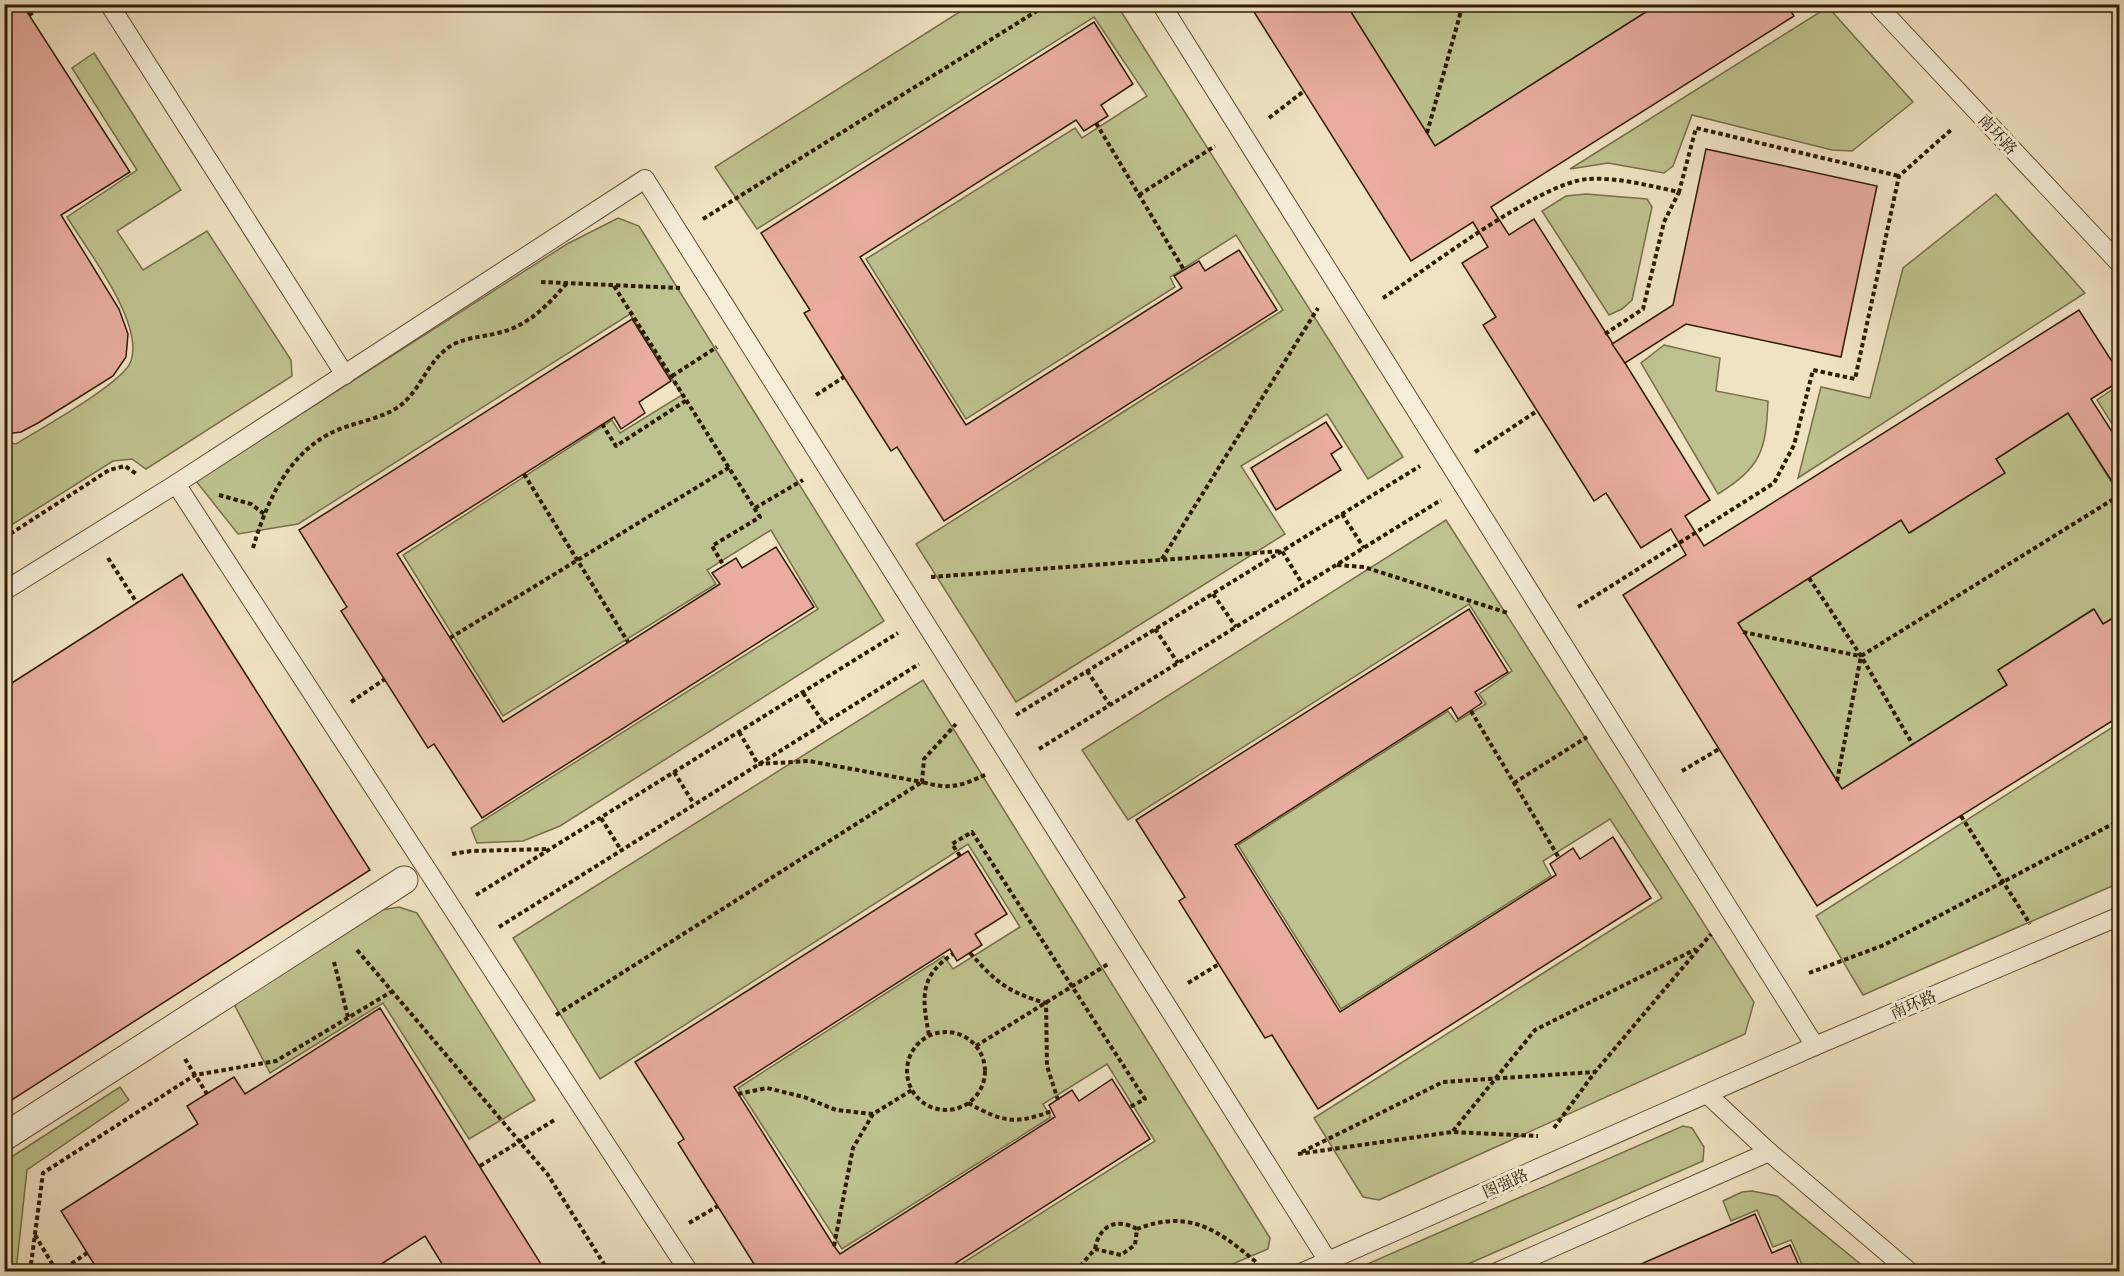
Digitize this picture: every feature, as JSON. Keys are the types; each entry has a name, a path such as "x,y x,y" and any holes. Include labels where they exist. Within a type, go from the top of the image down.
{"street":[{"path":"4,1137 404,880"}],"lane":[{"path":"109,4 345,375"},
{"path":"1161,4 1815,1046"},
{"name":"南环路","path":"1876,4 2120,264"},
{"path":"4,591 176,484 645,179 1329,1266"},
{"path":"176,484 689,1272"},
{"name":"南环路","path":"1707,1094 2120,916"},
{"path":"1707,1094 1769,1152 1910,1272"},
{"name":"图强路","path":"1303,1272 1329,1266 1707,1094"},
{"path":"1497,1272 1769,1152"}],"path":[{"path":"29,15 46,4"},
{"path":"700,221 1048,4"},
{"path":"1427,133 1463,4"},
{"path":"1269,118 1304,91"},
{"path":"1096,123 1184,270"},
{"path":"1605,334 1643,309 1664,222 1679,192 1696,128 1899,176"},
{"path":"1578,607 1774,483 1794,445 1813,370 1855,379 1899,176 1952,129"},
{"path":"1139,195 1215,146"},
{"path":"1383,298 1550,190 1587,179 1628,182 1679,192"},
{"path":"514,265 526,282 687,288"},
{"path":"252,554 264,514 275,488 306,450 329,434 399,407 414,394 426,372 442,351 466,338 499,333 526,322 567,283"},
{"path":"614,286 760,517 712,546 724,566"},
{"path":"1162,560 1318,307"},
{"path":"672,376 722,344"},
{"path":"813,397 844,377"},
{"path":"602,424 616,446 687,400"},
{"path":"1479,449 1537,411"},
{"path":"4,538 109,470 125,466 138,476"},
{"path":"1016,715 1420,466"},
{"path":"450,638 730,467"},
{"path":"524,474 628,642"},
{"path":"755,508 806,478"},
{"path":"209,494 244,501 264,514"},
{"path":"1743,632 1861,656 2120,495"},
{"path":"1039,750 1442,500"},
{"path":"1342,514 1364,548"},
{"path":"927,577 1281,551"},
{"path":"1281,551 1304,585"},
{"path":"106,555 137,603"},
{"path":"1336,565 1364,567 1515,615"},
{"path":"1809,578 1861,656 1912,745"},
{"path":"1213,594 1236,627"},
{"path":"1155,629 1178,663"},
{"path":"472,897 902,632"},
{"path":"1837,781 1861,656"},
{"path":"493,931 921,662"},
{"path":"1087,671 1110,705"},
{"path":"348,704 385,679"},
{"path":"803,693 824,723"},
{"path":"1471,711 1559,858"},
{"path":"922,782 924,759 959,722"},
{"path":"738,732 758,764"},
{"path":"1514,783 1591,734"},
{"path":"1682,771 1719,749"},
{"path":"758,764 809,761 859,768 944,788 965,785 991,773"},
{"path":"674,772 694,804"},
{"path":"550,1019 922,782"},
{"path":"1961,816 2046,948"},
{"path":"601,818 621,850"},
{"path":"1809,973 1884,945 2120,820"},
{"path":"960,856 952,844 972,832 1145,1099 1130,1107"},
{"path":"445,856 471,851 550,849"},
{"path":"1595,1072 1443,1082 1298,1154 1452,1132 1548,1136 1595,1072 1715,928"},
{"path":"327,930 354,946 548,1175 609,1272"},
{"path":"327,930 348,1017"},
{"path":"1452,1132 1535,1030 1699,948"},
{"path":"970,953 994,979 1018,995 1046,1003"},
{"path":"929,1035 923,1004 927,979 937,964 953,954"},
{"path":"976,1046 1110,963"},
{"path":"1188,983 1219,964"},
{"path":"30,1272 44,1173 195,1075 276,1061 391,992"},
{"path":"1046,1003 1047,1066 1058,1100"},
{"path":"169,1032 207,1094"},
{"path":"955,1032 976,1046 983,1057 985,1070 978,1094 968,1103 957,1108 931,1107 912,1090 908,1078 911,1053 929,1035 955,1032"},
{"path":"738,1094 767,1088 804,1097 836,1110 873,1114"},
{"path":"834,1246 853,1148 873,1114 912,1090"},
{"path":"968,1103 994,1118 1013,1121 1026,1120 1052,1111"},
{"path":"480,1166 557,1119"},
{"path":"683,1227 718,1206"},
{"path":"1075,1272 1095,1249 1097,1239 1103,1229 1113,1223 1126,1223 1137,1228 1152,1223 1185,1219 1225,1235 1256,1262"},
{"path":"1095,1249 1121,1255 1135,1245 1137,1228"},
{"path":"35,1235 58,1272 87,1253"}],"green space":[{"path":"972,4 1117,5 1403,457 1368,479 1327,414 1241,466 1285,534 1016,702 916,544 1283,310 1236,235 1170,277 1175,287 966,419 866,259 1075,128 1082,138 1147,96 1094,17 757,229 715,167"},
{"path":"1641,4 1646,12 1435,146 1346,5"},
{"path":"1828,7 1913,102 1852,151 1832,150 1692,115 1673,166 1664,173 1608,163 1570,169"},
{"path":"94,53 181,190 117,231 143,270 207,231 291,360 292,376 146,469 132,459 113,461 5,529 5,442 16,444 79,406 113,381 131,361 133,345 122,307 67,217 137,170 72,68"},
{"path":"1586,194 1647,199 1652,207 1632,300 1622,309 1609,315 1542,211 1566,196"},
{"path":"1996,194 2085,293 1798,478 1821,387 1870,398 1903,268"},
{"path":"618,218 639,226 884,621 560,826 523,841 477,843 471,828 818,609 771,530 707,570 716,584 503,716 403,555 612,420 620,433 682,395 630,314 298,524 238,534 196,481 567,244"},
{"path":"1664,345 1720,358 1716,391 1768,401 1763,445 1758,456 1744,475 1718,494 1641,363"},
{"path":"2119,385 2119,435 2097,400"},
{"path":"2068,413 2119,494 2119,614 2103,624 2093,609 1998,670 2007,685 1842,789 1738,623 1901,520 1910,533 2004,473 1996,459"},
{"path":"1446,520 1754,1002 1745,1034 1379,1200 1363,1197 1314,1118 1662,898 1610,819 1543,861 1551,876 1341,1009 1238,845 1448,711 1456,722 1486,704 1479,694 1512,671 1469,604 1128,820 1082,750"},
{"path":"923,680 1270,1238 1268,1249 1216,1271 950,1271 1155,1141 1107,1064 1043,1104 1051,1117 842,1249 738,1088 944,956 953,969 1020,927 968,844 600,1079 513,938"},
{"path":"2119,723 2119,883 1863,995 1816,916"},
{"path":"399,907 417,913 535,1100 469,1139 383,1003 270,1073 235,1006 242,994 381,910"},
{"path":"120,1087 129,1100 27,1170 16,1271 5,1271 5,1161"},
{"path":"1683,1126 1692,1128 1704,1147 1703,1161 1452,1271 1360,1271 1365,1265"},
{"path":"1752,1191 1777,1196 1869,1271 1821,1271 1817,1264 1804,1269 1791,1240 1773,1247 1757,1210 1731,1221 1723,1201 1742,1192"}],"building":[{"path":"4,4 22,4 130,172 61,215 119,309 128,334 126,357 113,376 38,423 21,432 6,434"},
{"path":"1249,4 1346,4 1435,146 1646,12 1641,4 1786,4 1794,16 1491,207 1509,235 1534,219 1625,363 1710,500 1685,516 1704,546 2079,310 2120,374 2120,381 2091,399 2120,444 2120,494 2068,413 1996,459 2005,473 1909,533 1901,520 1738,623 1842,789 2007,685 1998,670 2094,609 2103,624 2120,614 2120,716 1817,906 1623,595 1686,555 1671,529 1641,548 1606,493 1594,501 1483,325 1496,317 1462,263 1488,247 1473,222 1411,261"},
{"path":"1094,22 1133,84 1101,105 1108,116 1084,131 1076,120 860,257 966,425 1182,288 1174,276 1199,261 1205,271 1239,250 1277,310 944,521 897,447 891,451 804,313 810,310 761,233"},
{"path":"1706,149 1877,186 1841,357 1686,324 1625,363 1612,344 1673,305"},
{"path":"632,319 671,381 639,402 645,413 621,429 614,417 397,554 503,722 720,584 712,573 736,558 742,568 776,547 814,607 482,818 434,744 428,748 341,611 347,607 299,530"},
{"path":"1326,422 1342,447 1331,454 1341,470 1276,510 1251,468"},
{"path":"182,574 370,870 4,1105 4,688"},
{"path":"1469,609 1508,672 1475,692 1482,703 1458,719 1451,707 1235,845 1340,1012 1556,875 1550,864 1573,848 1580,859 1613,837 1651,898 1318,1109 1272,1035 1265,1038 1179,901 1185,897 1136,820"},
{"path":"968,851 1007,914 975,934 982,945 957,961 950,949 734,1087 834,1246 840,1254 1055,1117 1049,1105 1072,1090 1079,1101 1112,1079 1150,1139 942,1272 759,1272 678,1143 684,1139 635,1062"},
{"path":"380,1008 546,1272 447,1272 425,1236 369,1272 99,1272 61,1211 198,1124 187,1106 234,1077 245,1094"},
{"path":"1755,1214 1772,1253 1790,1245 1802,1272 1623,1272"}]}
